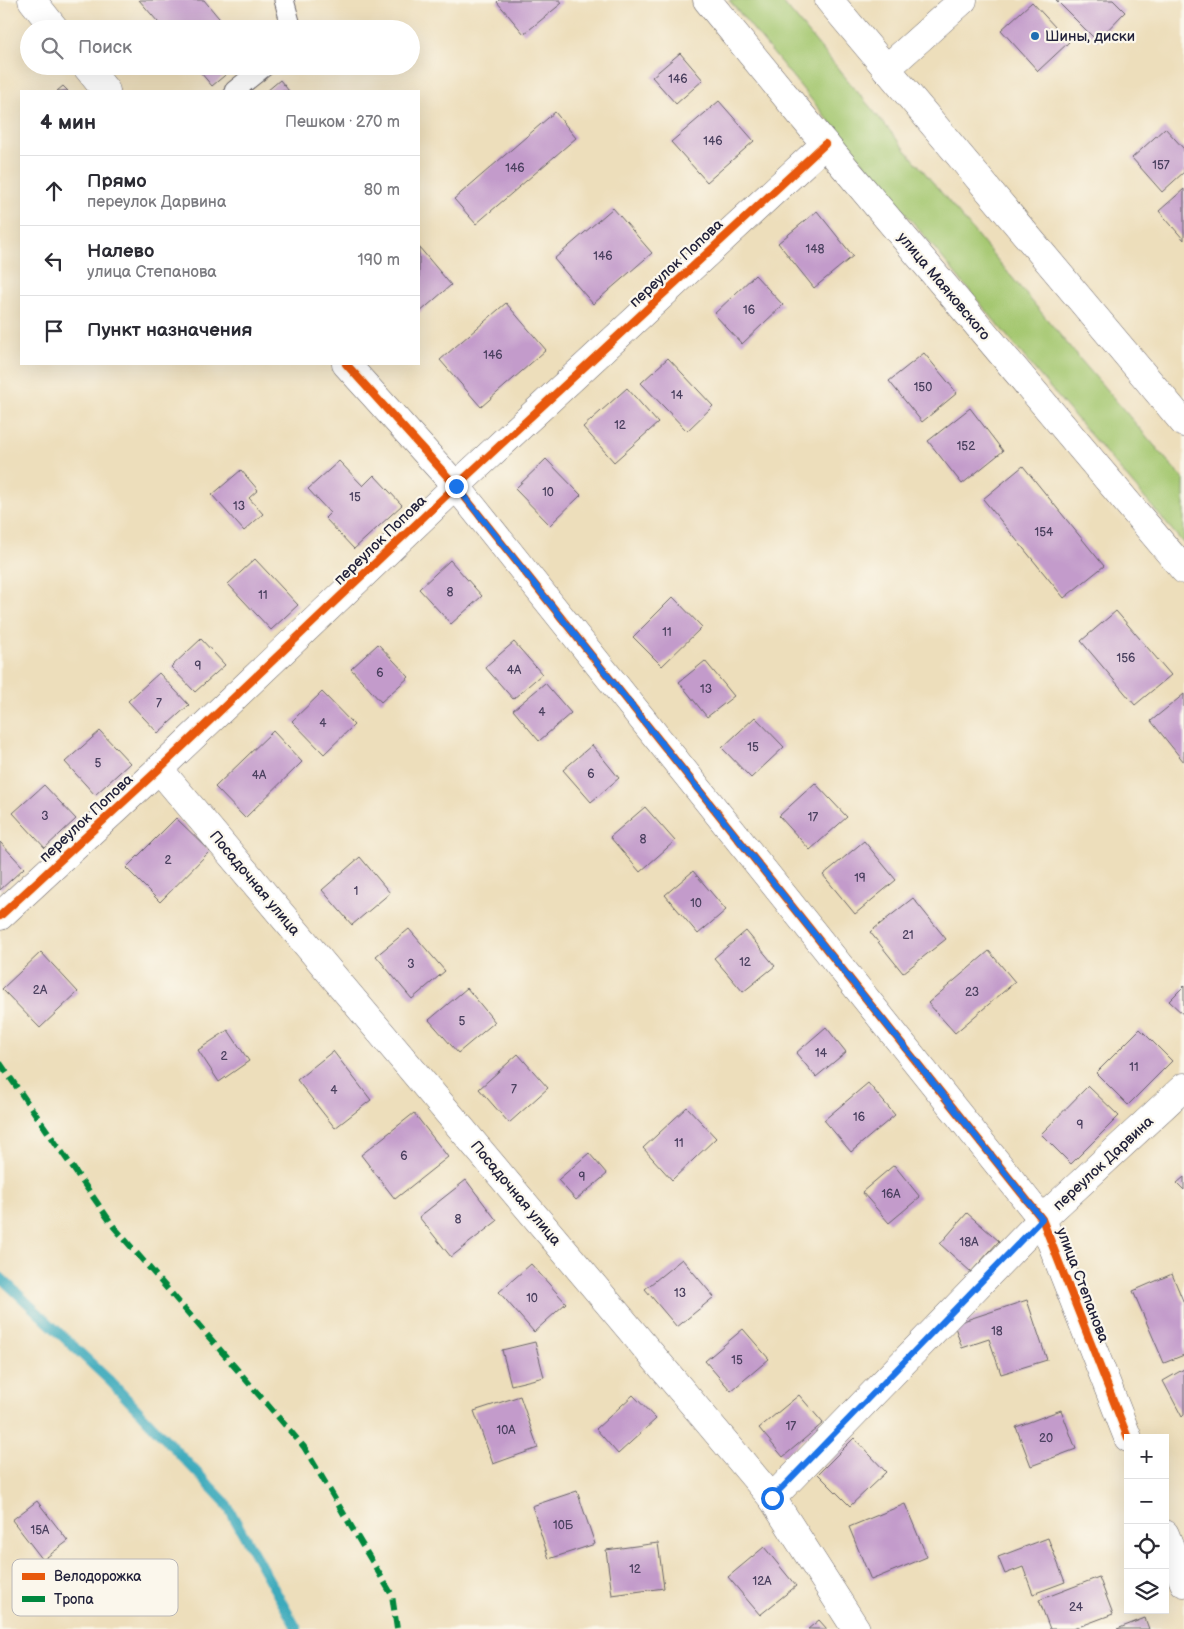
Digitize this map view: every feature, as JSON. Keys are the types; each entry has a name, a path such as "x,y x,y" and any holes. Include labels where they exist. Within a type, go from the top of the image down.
{"street":[{"path":"32,0 49,20"},
{"name":"улица Маяковского","path":"707,0 824,144 1184,570"},
{"path":"829,0 1184,423"},
{"path":"886,70 962,0"},
{"path":"93,75 105,90"},
{"name":"переулок Попова","path":"0,916 159,769 456,486 824,144"},
{"name":"улица Степанова","path":"347,365 456,486 1042,1219 1126,1434"},
{"name":"Посадочная улица","path":"159,769 772,1498 856,1629"},
{"name":"переулок Дарвина","path":"772,1498 1042,1219 1184,1087"},
{"path":"1169,1544 1184,1583"}],"lane":[{"path":"284,0 290,20"},
{"path":"235,90 254,75"}],"green space":[{"path":"729,0 781,0 1080,359 1184,480 1184,544 1046,383"}],"building":[{"path":"139,0 204,0 221,20 156,20"},
{"path":"499,0 560,0 562,3 524,34 497,2"},
{"path":"1056,0 1113,0 1125,12 1097,41"},
{"name":"Шины, диски","path":"1032,2 1069,42 1038,71 1001,30"},
{"path":"680,53 703,80 676,104 652,77"},
{"path":"203,75 225,75 212,86"},
{"path":"280,80 288,90 268,90"},
{"path":"63,86 67,90 58,90"},
{"path":"719,101 754,141 707,182 671,142"},
{"path":"555,112 576,138 476,224 454,199"},
{"path":"1165,128 1184,149 1184,172 1162,192 1132,158"},
{"path":"1184,189 1184,240 1159,211"},
{"path":"613,208 652,253 593,304 554,259"},
{"path":"817,211 853,256 814,288 778,243"},
{"path":"420,248 451,285 420,312"},
{"path":"755,275 783,305 742,344 714,314"},
{"path":"506,303 546,350 481,407 440,360"},
{"path":"924,353 957,393 922,422 889,381"},
{"path":"668,358 713,406 687,431 641,383"},
{"path":"627,388 658,423 614,462 583,427"},
{"path":"970,408 1003,451 962,484 928,441"},
{"path":"546,459 581,495 550,525 515,489"},
{"path":"339,461 363,486 374,475 402,505 354,549 325,518 330,513 308,489"},
{"path":"1023,466 1104,566 1064,598 983,499"},
{"path":"241,470 258,490 249,498 263,514 244,531 212,495"},
{"path":"255,559 298,605 271,630 228,584"},
{"path":"450,560 482,596 451,624 419,589"},
{"path":"673,597 702,627 662,666 633,637"},
{"path":"1116,611 1171,675 1135,705 1081,641"},
{"path":"201,639 225,665 195,692 171,667"},
{"path":"514,642 542,674 513,699 485,667"},
{"path":"378,644 409,677 381,702 351,669"},
{"path":"705,661 734,696 707,717 679,682"},
{"path":"159,673 189,705 158,733 128,701"},
{"path":"545,683 571,713 539,741 513,710"},
{"path":"322,692 354,725 324,754 292,721"},
{"path":"1184,694 1184,762 1151,721"},
{"path":"755,717 784,747 751,778 722,748"},
{"path":"100,731 130,763 95,795 65,762"},
{"path":"273,731 302,762 245,818 215,787"},
{"path":"592,745 619,778 591,802 563,770"},
{"path":"815,783 847,817 810,850 779,816"},
{"path":"44,785 76,819 45,848 13,813"},
{"path":"645,807 675,841 640,872 610,837"},
{"path":"176,818 210,851 160,902 126,868"},
{"path":"864,841 896,880 855,914 823,875"},
{"path":"0,842 24,868 0,890"},
{"path":"360,857 390,893 352,925 322,890"},
{"path":"693,871 726,910 698,934 665,895"},
{"path":"913,898 946,939 903,973 870,932"},
{"path":"409,929 445,971 412,999 376,956"},
{"path":"746,931 775,966 743,992 714,958"},
{"path":"989,951 1015,982 955,1033 928,1003"},
{"path":"41,952 78,992 40,1028 2,989"},
{"path":"1184,986 1184,1015 1169,1001"},
{"path":"467,988 495,1022 458,1053 429,1020"},
{"path":"826,1027 846,1052 816,1077 796,1053"},
{"path":"1140,1029 1172,1061 1128,1105 1096,1073"},
{"path":"228,1030 249,1061 219,1082 198,1050"},
{"path":"333,1051 371,1100 335,1128 297,1080"},
{"path":"518,1054 548,1088 509,1123 479,1089"},
{"path":"868,1083 895,1115 851,1152 824,1120"},
{"path":"1088,1086 1119,1116 1071,1164 1041,1134"},
{"path":"687,1107 716,1138 672,1180 643,1148"},
{"path":"414,1113 448,1157 395,1199 361,1155"},
{"path":"589,1153 607,1174 576,1200 558,1180"},
{"path":"894,1165 920,1197 889,1223 862,1192"},
{"path":"1184,1177 1184,1190 1177,1183"},
{"path":"466,1180 497,1221 451,1257 419,1217"},
{"path":"967,1213 999,1241 971,1272 940,1244"},
{"path":"682,1259 714,1297 677,1327 645,1289"},
{"path":"531,1264 566,1303 534,1332 499,1292"},
{"path":"1172,1274 1184,1303 1184,1355 1164,1363 1133,1291"},
{"path":"1027,1300 1047,1360 1001,1374 989,1339 962,1348 954,1324"},
{"path":"743,1329 769,1359 731,1391 705,1361"},
{"path":"535,1342 544,1377 511,1385 502,1350"},
{"path":"1184,1369 1184,1415 1182,1417 1163,1381"},
{"path":"633,1395 656,1419 618,1454 596,1429"},
{"path":"799,1395 823,1423 783,1457 759,1428"},
{"path":"520,1396 538,1448 493,1464 474,1411"},
{"path":"1061,1410 1076,1449 1031,1466 1016,1427"},
{"path":"854,1438 886,1472 850,1506 818,1474"},
{"path":"577,1491 595,1544 549,1559 532,1506"},
{"path":"37,1501 68,1541 42,1559 12,1520"},
{"path":"905,1504 927,1557 871,1580 849,1527"},
{"path":"1048,1538 1065,1582 1033,1594 1023,1567 1005,1574 998,1557"},
{"path":"658,1543 664,1588 612,1595 606,1550"},
{"path":"764,1547 796,1586 760,1615 728,1577"},
{"path":"1099,1577 1113,1614 1073,1629 1050,1629 1039,1600"},
{"path":"1145,1618 1149,1629 1117,1629"},
{"path":"819,1620 827,1629 808,1629"}],"waterway":[{"path":"0,1277 110,1381 225,1502 297,1629"}],"marked path":[{"path":"0,1063 114,1227 304,1447 392,1595 397,1629"}],"cycle path":[{"path":"0,916 159,769 456,486 825,144"},
{"path":"347,365 456,486 1042,1219 1126,1434"}],"place":[{"name":"Шины, диски","path":"1035,36"}],"route":[{"path":"456,486 1042,1219 772,1498"}]}
